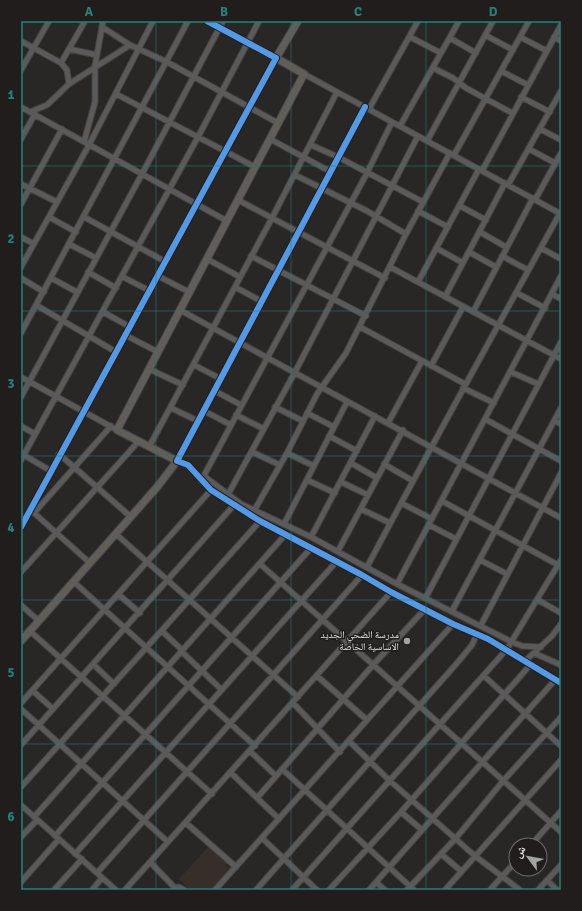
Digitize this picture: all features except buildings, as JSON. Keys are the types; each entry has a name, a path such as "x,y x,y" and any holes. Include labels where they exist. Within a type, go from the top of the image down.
{"main road":[{"path":"21,640 165,478 177,461 149,448 114,428 149,369 304,74 276,58 298,21"}],"street":[{"path":"21,70 48,21"},
{"path":"61,63 85,21"},
{"path":"21,267 87,144 116,94 153,21"},
{"path":"21,333 116,160 188,21"},
{"path":"32,512 59,454 166,262 248,107 276,58 207,21"},
{"path":"21,397 223,21"},
{"path":"51,471 22,456 123,276 259,21"},
{"path":"418,21 410,37 338,157 279,271 261,301 177,461 188,466 234,505 251,516 337,561 391,592 453,624 507,649 561,684"},
{"path":"400,126 459,21"},
{"path":"427,141 493,21"},
{"path":"251,516 287,453 321,388 342,360 366,316 423,202 486,99 529,21"},
{"path":"87,144 95,102 95,66 102,24 130,45 167,62 278,123"},
{"path":"418,282 561,25"},
{"path":"485,35 513,50"},
{"path":"410,37 442,53"},
{"path":"520,37 547,51"},
{"path":"554,37 561,41"},
{"path":"450,38 476,52"},
{"path":"21,41 61,63 67,70 69,84"},
{"path":"21,139 32,113 51,102 69,84 130,45"},
{"path":"68,49 97,55"},
{"path":"433,68 512,113"},
{"path":"501,71 528,85"},
{"path":"304,74 560,213 499,326 464,386 367,567"},
{"path":"445,297 506,184 529,149 550,112 559,100 561,91"},
{"path":"149,448 311,145 337,92"},
{"path":"116,94 170,121 255,167"},
{"path":"521,97 550,112"},
{"path":"21,107 227,221"},
{"path":"202,478 367,172 392,122"},
{"path":"21,204 62,129"},
{"path":"540,129 561,140"},
{"path":"226,497 295,372 376,216 393,187 418,136"},
{"path":"270,139 331,172"},
{"path":"311,145 338,157 423,202"},
{"path":"529,149 555,162"},
{"path":"473,312 506,247 561,153"},
{"path":"295,175 376,216 406,234"},
{"path":"21,184 31,187 57,202"},
{"path":"238,200 354,260 385,278"},
{"path":"460,206 486,220"},
{"path":"418,211 448,227"},
{"path":"49,217 76,232"},
{"path":"84,217 166,262"},
{"path":"480,232 506,247"},
{"path":"21,237 34,244"},
{"path":"70,244 96,258"},
{"path":"436,248 463,263"},
{"path":"541,248 561,259"},
{"path":"469,252 496,267"},
{"path":"251,256 366,316"},
{"path":"502,256 528,270"},
{"path":"207,259 240,277"},
{"path":"390,267 561,359"},
{"path":"88,272 116,288"},
{"path":"123,276 150,291"},
{"path":"158,276 189,292"},
{"path":"397,584 561,276"},
{"path":"21,278 44,292"},
{"path":"52,278 78,292"},
{"path":"235,287 261,301"},
{"path":"517,293 545,308"},
{"path":"552,294 561,299"},
{"path":"36,306 116,352"},
{"path":"431,366 463,307"},
{"path":"180,310 561,518"},
{"path":"103,312 130,327"},
{"path":"360,327 494,403"},
{"path":"125,335 158,352"},
{"path":"426,597 561,342"},
{"path":"388,423 422,361"},
{"path":"194,365 221,379"},
{"path":"149,369 183,385"},
{"path":"511,372 538,384"},
{"path":"21,377 114,428 74,467 32,512 21,527"},
{"path":"215,391 241,405"},
{"path":"284,524 347,402"},
{"path":"275,407 303,421"},
{"path":"171,408 198,421"},
{"path":"452,611 496,532 561,408"},
{"path":"204,411 230,424"},
{"path":"307,413 334,427"},
{"path":"236,415 264,429"},
{"path":"311,537 375,416"},
{"path":"485,419 561,461"},
{"path":"555,421 561,424"},
{"path":"21,426 35,434"},
{"path":"338,551 402,430"},
{"path":"329,436 357,451"},
{"path":"21,572 138,442"},
{"path":"252,452 280,465"},
{"path":"287,453 314,466"},
{"path":"59,454 131,517"},
{"path":"351,463 377,478"},
{"path":"384,464 413,481"},
{"path":"481,625 561,473"},
{"path":"202,478 211,490 311,537 397,584 426,597 512,642 522,646 541,647"},
{"path":"306,480 335,493"},
{"path":"341,482 368,495"},
{"path":"21,703 211,490"},
{"path":"442,501 558,565"},
{"path":"401,503 432,519"},
{"path":"21,745 94,665 234,505"},
{"path":"361,509 390,523"},
{"path":"32,512 90,563"},
{"path":"21,787 260,521"},
{"path":"429,525 456,539"},
{"path":"116,534 253,655 298,697"},
{"path":"21,837 167,666 260,564 285,534"},
{"path":"21,882 102,783 311,548"},
{"path":"480,560 507,574"},
{"path":"292,890 507,649 561,560"},
{"path":"76,854 337,561"},
{"path":"260,564 348,641 418,706 441,724 524,801 561,832"},
{"path":"97,873 362,575"},
{"path":"74,582 255,746"},
{"path":"125,890 293,704 391,592"},
{"path":"118,594 140,612"},
{"path":"538,600 561,613"},
{"path":"21,605 39,621"},
{"path":"257,798 373,665 425,609"},
{"path":"219,889 236,867 263,839 279,819 453,624"},
{"path":"525,661 554,634 561,624"},
{"path":"30,631 212,794"},
{"path":"162,631 222,690"},
{"path":"256,890 463,656 477,634"},
{"path":"534,653 561,665"},
{"path":"329,890 369,848 530,664"},
{"path":"94,665 114,684"},
{"path":"317,676 367,720"},
{"path":"484,676 561,746"},
{"path":"369,890 483,762 524,712 555,680"},
{"path":"33,690 53,709"},
{"path":"293,704 340,752"},
{"path":"21,709 81,765 168,842"},
{"path":"282,769 348,828 410,889 456,838 503,781 561,717"},
{"path":"349,741 369,762 475,856 520,890"},
{"path":"250,751 276,776"},
{"path":"445,890 561,760"},
{"path":"230,773 279,819"},
{"path":"21,805 116,890"},
{"path":"538,837 561,811"},
{"path":"401,812 422,830"},
{"path":"186,823 236,867"},
{"path":"263,839 317,890"},
{"path":"441,854 461,871"},
{"path":"54,890 82,859"},
{"path":"150,862 174,889 179,887 184,890"},
{"path":"538,890 561,865"},
{"path":"490,890 508,870"},
{"path":"92,890 102,878"},
{"path":"547,880 557,890"},
{"path":"376,882 386,890"}],"shaded area":[{"path":"209,846 227,863 225,865 228,869 231,866 233,867 213,890 190,890 179,879"}],"cycle path":[{"path":"21,527 276,58 207,21"},
{"path":"365,107 177,461 188,465 211,490 260,521 391,592 453,624 488,639 561,683"}],"place":[{"name":"مدرسة الضحي الجديد الاساسية الخاصة","path":"407,641"}]}
